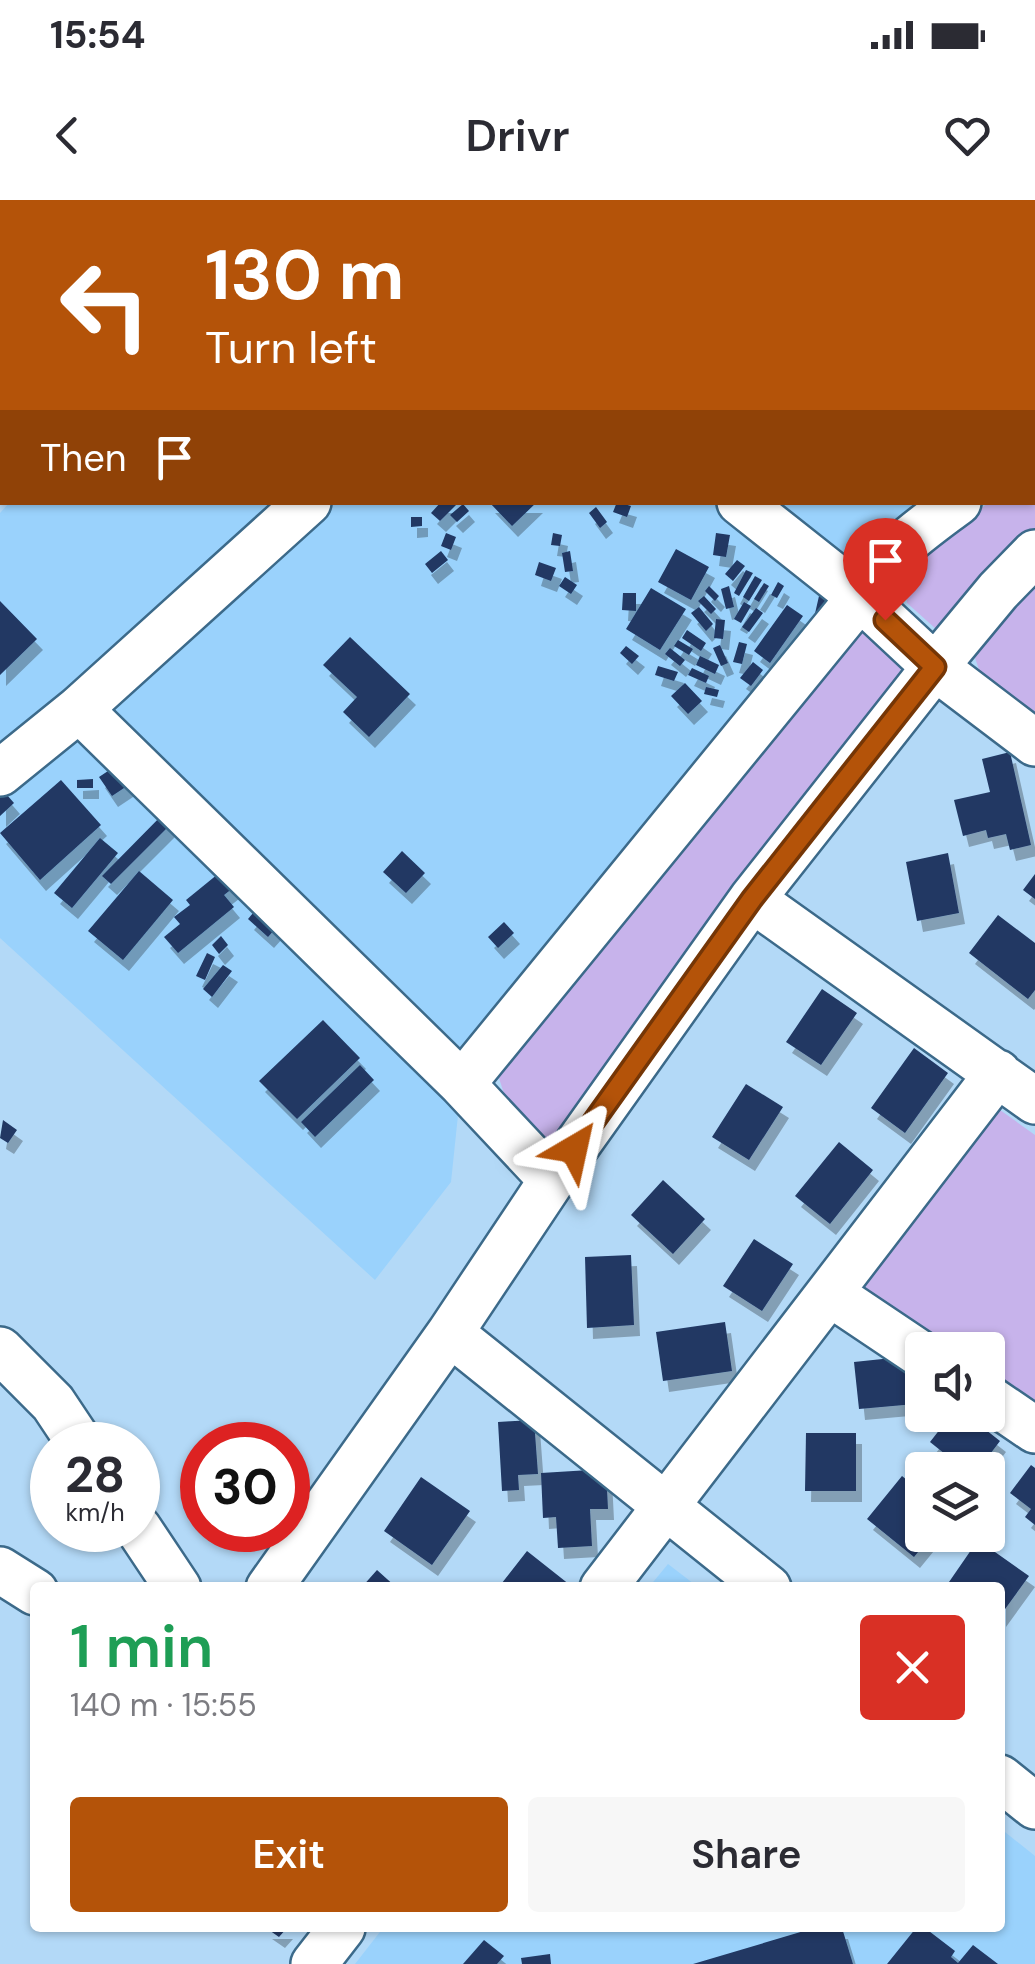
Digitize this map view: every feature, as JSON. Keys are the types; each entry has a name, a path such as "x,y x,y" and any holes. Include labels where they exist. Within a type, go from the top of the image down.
{"street":[{"path":"0,773 79,709 305,505"},
{"path":"744,505 860,597 935,667 1035,743"},
{"path":"462,1084 900,545 954,505"},
{"path":"273,1582 752,899 935,667 998,590 1035,553"},
{"path":"79,709 462,1084 552,1180"},
{"path":"752,899 1035,1101"},
{"path":"608,1582 998,1073"},
{"path":"830,1294 905,1345"},
{"path":"450,1334 761,1582"},
{"path":"0,1350 53,1403 66,1422"},
{"path":"1005,1410 1035,1430"},
{"path":"154,1552 174,1582"},
{"path":"0,1570 30,1589"},
{"path":"1005,1782 1035,1806"},
{"path":"314,1964 339,1932"}],"shaded area":[{"path":"7,505 948,505 462,1077 451,1182 375,1280 0,938 0,513"},
{"path":"986,505 1035,505 1035,540 952,629 936,629 907,603 903,571"},
{"path":"1035,574 1035,725 985,687 974,655 987,629"},
{"path":"849,629 871,630 900,658 902,698 569,1140 546,1146 510,1112 497,1072"},
{"path":"993,1105 1035,1135 1035,1404 1005,1384 1005,1332 929,1332 857,1283"},
{"path":"668,1564 691,1582 653,1582"},
{"path":"1005,1832 1035,1856 1035,1964 355,1964 380,1932 1005,1932"}],"building":[{"path":"438,505 456,505 440,521 431,513"},
{"path":"462,505 469,511 457,522 450,515"},
{"path":"492,505 534,505 512,526"},
{"path":"616,505 631,506 627,517 613,512"},
{"path":"596,507 607,522 600,528 589,513"},
{"path":"411,517 422,517 422,526 411,527"},
{"path":"446,533 456,537 451,550 441,546"},
{"path":"553,533 562,535 560,546 551,545"},
{"path":"716,533 730,535 726,557 713,555"},
{"path":"676,549 709,567 691,600 658,582"},
{"path":"441,551 448,560 432,573 425,564"},
{"path":"570,551 573,571 565,572 562,553"},
{"path":"737,560 745,566 733,581 725,574"},
{"path":"539,562 556,568 551,581 535,575"},
{"path":"746,570 753,573 739,596 734,593"},
{"path":"755,576 762,580 749,601 743,597"},
{"path":"565,577 577,585 571,594 559,586"},
{"path":"778,582 784,586 777,598 771,595"},
{"path":"764,583 769,586 759,602 754,599"},
{"path":"709,586 719,596 715,601 705,591"},
{"path":"729,586 734,607 726,609 721,589"},
{"path":"651,588 686,609 660,650 626,629"},
{"path":"623,593 636,593 636,611 622,610"},
{"path":"704,596 716,609 711,614 698,601"},
{"path":"819,596 834,600 828,622 814,618"},
{"path":"0,601 37,639 0,675"},
{"path":"744,602 751,606 741,623 734,619"},
{"path":"787,605 803,616 770,663 754,651"},
{"path":"699,607 713,624 706,631 691,613"},
{"path":"756,608 763,613 749,632 742,627"},
{"path":"716,619 725,620 723,639 714,638"},
{"path":"687,630 706,643 701,651 682,638"},
{"path":"350,637 410,694 369,737 343,712 357,697 323,665"},
{"path":"678,640 693,649 689,655 674,646"},
{"path":"739,642 747,644 742,664 733,662"},
{"path":"720,645 728,663 721,666 713,648"},
{"path":"626,646 639,656 632,664 620,653"},
{"path":"670,648 685,660 680,666 665,654"},
{"path":"700,656 719,665 715,674 696,665"},
{"path":"753,662 763,670 751,686 740,678"},
{"path":"658,666 678,672 674,681 655,675"},
{"path":"692,668 709,676 706,683 688,675"},
{"path":"685,683 702,701 688,714 671,696"},
{"path":"706,687 719,690 717,697 704,694"},
{"path":"1010,752 1031,845 1010,850 1006,834 988,838 986,830 963,836 954,800 990,792 982,759"},
{"path":"117,765 130,784 112,796 99,777"},
{"path":"93,779 93,788 77,788 77,780"},
{"path":"61,780 101,825 40,880 0,833"},
{"path":"0,787 14,803 0,816"},
{"path":"168,809 177,818 111,884 102,876"},
{"path":"100,838 118,853 72,908 54,893"},
{"path":"402,851 425,873 406,893 383,872"},
{"path":"948,853 959,913 917,921 906,862"},
{"path":"229,865 242,881 224,895 234,907 178,953 164,937 180,924 174,917 190,905 186,900"},
{"path":"139,871 173,900 123,960 88,931"},
{"path":"1035,874 1035,899 1023,890"},
{"path":"264,900 285,918 268,937 248,919"},
{"path":"998,915 1035,943 1035,990 1028,999 969,953"},
{"path":"504,922 514,933 498,948 488,937"},
{"path":"221,936 228,945 219,954 212,945"},
{"path":"207,953 215,957 205,980 196,976"},
{"path":"223,965 232,971 212,997 203,989"},
{"path":"822,989 857,1013 821,1065 786,1042"},
{"path":"323,1020 360,1058 297,1119 259,1081"},
{"path":"914,1048 948,1073 905,1133 871,1108"},
{"path":"360,1065 374,1080 315,1137 301,1122"},
{"path":"746,1084 783,1107 749,1160 712,1137"},
{"path":"3,1120 17,1130 8,1143 0,1138"},
{"path":"839,1142 873,1170 830,1224 795,1196"},
{"path":"663,1180 705,1219 673,1254 631,1215"},
{"path":"754,1239 793,1264 762,1311 723,1286"},
{"path":"631,1255 634,1325 587,1328 585,1257"},
{"path":"725,1322 732,1371 663,1381 656,1332"},
{"path":"905,1357 905,1405 859,1409 854,1362"},
{"path":"534,1420 538,1474 518,1475 519,1490 502,1491 498,1422"},
{"path":"938,1432 989,1432 1000,1441 992,1452 942,1452 930,1442"},
{"path":"806,1433 856,1433 856,1491 805,1491"},
{"path":"1031,1465 1035,1468 1035,1525 1025,1517 1031,1509 1010,1493"},
{"path":"606,1469 608,1509 590,1509 592,1546 558,1548 556,1517 543,1518 541,1473"},
{"path":"902,1476 905,1478 905,1550 867,1519"},
{"path":"421,1477 470,1511 432,1565 384,1531"},
{"path":"527,1551 566,1582 503,1582"},
{"path":"970,1552 995,1552 1029,1576 1005,1609 1005,1582 949,1582"},
{"path":"377,1570 390,1582 366,1582"},
{"path":"801,1932 843,1932 853,1964 693,1964"},
{"path":"913,1932 930,1932 955,1951 951,1957 958,1963 973,1945 998,1964 887,1964"},
{"path":"484,1940 504,1956 497,1964 463,1964"},
{"path":"550,1954 551,1964 522,1964 521,1958"}],"route":[{"path":"574,1149 752,899 935,667 885,620"}]}
